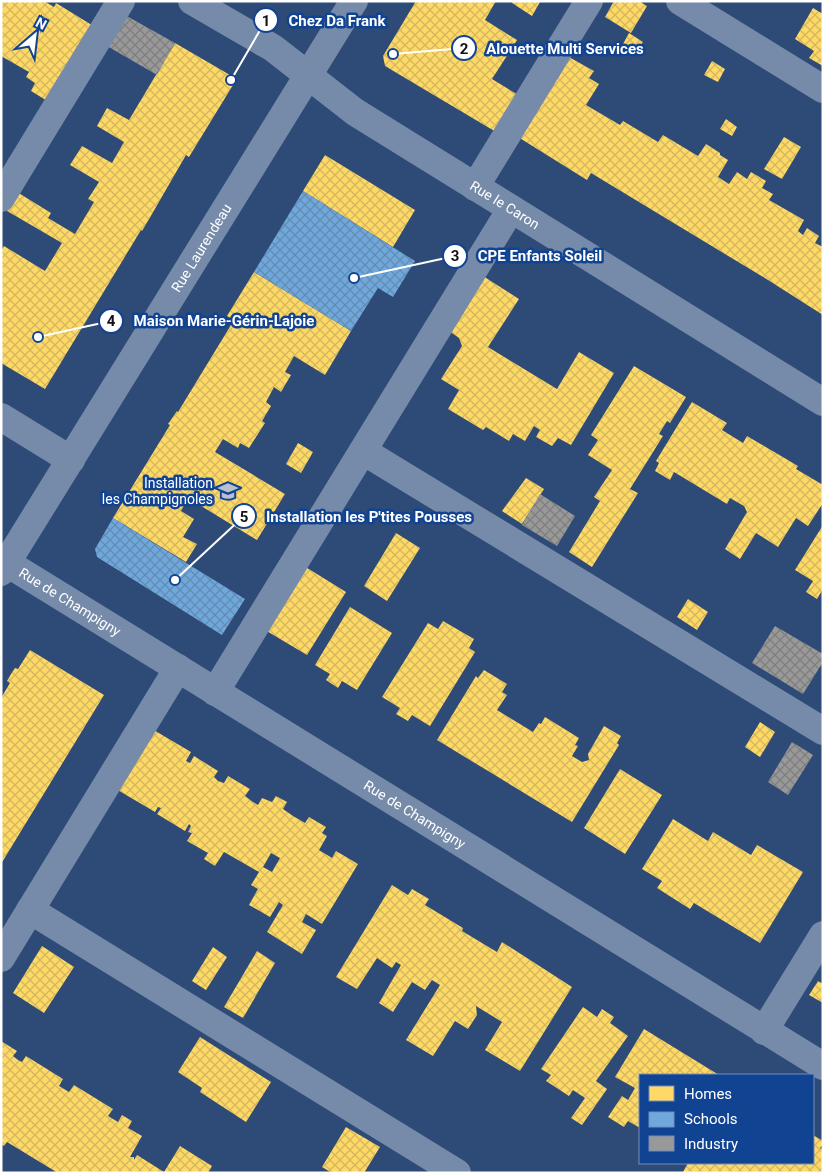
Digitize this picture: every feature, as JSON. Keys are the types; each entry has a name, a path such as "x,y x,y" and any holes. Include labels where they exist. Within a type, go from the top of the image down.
{"street":[{"path":"3,190 121,1"},
{"name":"Rue le Caron","path":"192,1 273,48 355,112 823,402"},
{"name":"Rue Laurendeau","path":"4,568 354,1"},
{"path":"475,187 589,1"},
{"path":"680,1 823,89"},
{"path":"215,692 511,209"},
{"path":"1,417 70,460"},
{"path":"363,451 823,731"},
{"name":"Rue de Champigny","path":"4,568 178,668 823,1066"},
{"path":"1,958 178,668"},
{"path":"30,910 457,1173"},
{"path":"764,1031 823,935"}],"building: Homes":[{"path":"1,1 44,1 54,7 56,3 95,27 49,102 31,91 35,83 26,77 29,72 1,56"},
{"path":"416,1 496,1 485,20 517,40 492,79 518,95 496,132 385,66 383,56"},
{"path":"512,1 540,2 532,16 512,3"},
{"path":"614,1 639,1 647,6 631,33 605,17"},
{"path":"813,8 823,14 823,66 809,58 814,51 795,39"},
{"path":"629,33 643,42 637,52 623,44"},
{"path":"175,43 230,75 233,85 189,157 186,155 142,231 45,389 1,363 1,251 4,246 45,271 62,243 7,211 17,192 51,213 48,218 75,234 94,202 88,199 99,182 70,165 82,146 112,163 124,142 97,126 107,108 129,120"},
{"path":"567,56 594,71 589,78 599,84 586,105 620,125 623,121 658,142 663,135 698,156 706,144 728,160 718,177 729,184 737,172 747,179 751,172 766,181 762,188 773,194 769,200 804,220 798,231 803,235 807,228 819,236 815,243 823,247 823,315 591,173 587,180 518,137"},
{"path":"712,61 725,69 718,82 704,75"},
{"path":"726,119 737,127 732,136 720,129"},
{"path":"784,137 801,147 782,179 764,169"},
{"path":"325,155 415,210 393,247 303,191"},
{"path":"254,272 351,331 325,375 294,356 285,372 291,375 281,392 274,387 266,402 271,406 262,421 265,423 249,448 240,443 238,448 223,439 215,452 285,494 257,540 188,498 181,511 194,519 183,537 197,544 186,562 113,518 170,425 168,424 178,412 234,320 227,316"},
{"path":"483,276 519,299 488,347 557,389 579,352 614,373 571,445 558,438 552,446 536,437 540,430 534,426 525,441 513,434 509,441 486,427 483,430 448,409 459,390 441,379 462,346 459,338 449,331"},
{"path":"634,366 686,397 670,423 667,421 659,434 663,436 630,489 638,493 592,567 569,552 600,501 594,497 612,470 588,455 598,440 591,435"},
{"path":"692,402 727,423 722,430 743,443 747,436 798,466 796,469 823,485 823,503 808,526 796,518 778,547 756,533 740,559 725,549 747,512 744,506 730,498 727,504 674,472 670,480 655,471 659,463 656,461"},
{"path":"298,443 313,452 301,473 286,464"},
{"path":"526,478 544,489 522,524 502,511"},
{"path":"823,525 823,589 817,599 806,592 813,581 795,570"},
{"path":"396,533 420,548 387,601 364,586"},
{"path":"304,566 346,592 307,655 265,630"},
{"path":"688,599 708,612 697,630 677,617"},
{"path":"350,607 392,633 357,690 342,681 338,688 326,680 330,674 315,665"},
{"path":"443,621 474,639 469,648 475,652 430,726 412,715 408,721 396,714 400,708 382,697 428,623 438,629"},
{"path":"30,650 104,695 1,864 1,698 10,683 7,681 11,674 15,668 18,669"},
{"path":"484,670 507,684 502,692 507,695 497,710 533,732 545,717 579,738 575,745 578,746 572,756 582,762 589,760 588,754 604,726 621,736 617,743 619,745 572,822 437,740 476,676 478,678"},
{"path":"760,722 775,732 760,757 745,747"},
{"path":"152,729 191,752 186,761 190,763 194,756 218,771 214,777 218,781 224,783 228,776 250,789 245,796 258,805 262,798 272,802 276,796 287,802 283,809 293,816 305,823 309,817 326,827 322,833 327,836 319,850 332,858 336,851 358,864 322,924 306,914 302,922 316,930 302,954 267,932 283,905 279,902 270,917 249,905 258,889 251,885 259,872 224,852 215,866 204,859 208,853 187,841 192,833 188,832 191,826 189,824 185,831 157,814 161,808 158,807 155,812 116,789","holes":["271,853 280,858 272,872 263,867"]},
{"path":"620,769 662,795 625,854 584,828"},
{"path":"673,819 708,841 713,832 751,855 757,845 803,872 760,943 694,903 690,909 657,888 662,881 642,869"},
{"path":"392,885 408,895 412,889 429,899 425,905 463,928 462,931 497,952 502,942 572,987 520,1071 485,1050 502,1022 476,1006 477,1015 468,1029 455,1021 433,1056 406,1040 440,985 432,980 425,990 412,982 393,1012 379,1003 401,965 396,962 392,968 377,958 357,989 336,977"},
{"path":"42,946 74,967 44,1013 13,993"},
{"path":"213,947 227,957 206,990 192,981"},
{"path":"257,951 275,963 243,1018 224,1007"},
{"path":"818,981 823,984 823,1003 809,995"},
{"path":"583,1007 597,1017 602,1009 614,1017 610,1023 628,1036 596,1081 607,1089 582,1125 571,1118 585,1098 573,1090 569,1096 546,1081 551,1075 541,1069"},
{"path":"644,1029 717,1074 639,1074 639,1127 628,1121 624,1127 608,1117 622,1096 628,1100 635,1088 615,1077"},
{"path":"200,1037 271,1082 246,1122 200,1092 202,1088 178,1072"},
{"path":"1,1041 17,1051 13,1056 18,1060 22,1062 26,1056 63,1079 59,1086 69,1092 74,1085 113,1109 108,1116 118,1122 122,1115 132,1121 128,1128 142,1136 130,1157 134,1157 134,1160 137,1155 164,1172 180,1146 212,1166 208,1173 58,1173 7,1142 4,1146 1,1144"},
{"path":"346,1127 380,1147 364,1173 332,1173 322,1167"},
{"path":"814,1136 823,1141 820,1148 823,1150 823,1173 683,1172 687,1164 814,1164"}],"building: Schools":[{"path":"303,191 415,261 393,297 378,288 351,331 254,272"},
{"path":"113,518 245,599 222,635 97,557 95,549"}],"building: Industry":[{"path":"125,15 175,43 157,75 107,46"},
{"path":"540,494 575,516 557,546 522,525"},
{"path":"775,626 823,654 823,662 803,694 752,663"},
{"path":"792,742 813,755 788,795 768,782"}],"place":[{"name":"Alouette Multi Services","path":"393,54"},
{"name":"Chez Da Frank","path":"231,80"},
{"name":"CPE Enfants Soleil","path":"354,278"},
{"name":"Maison Marie-Gérin-Lajoie","path":"38,337"},
{"name":"Installation les Champignoles","path":"228,491"},
{"name":"Installation les P'tites Pousses","path":"175,580"}]}
